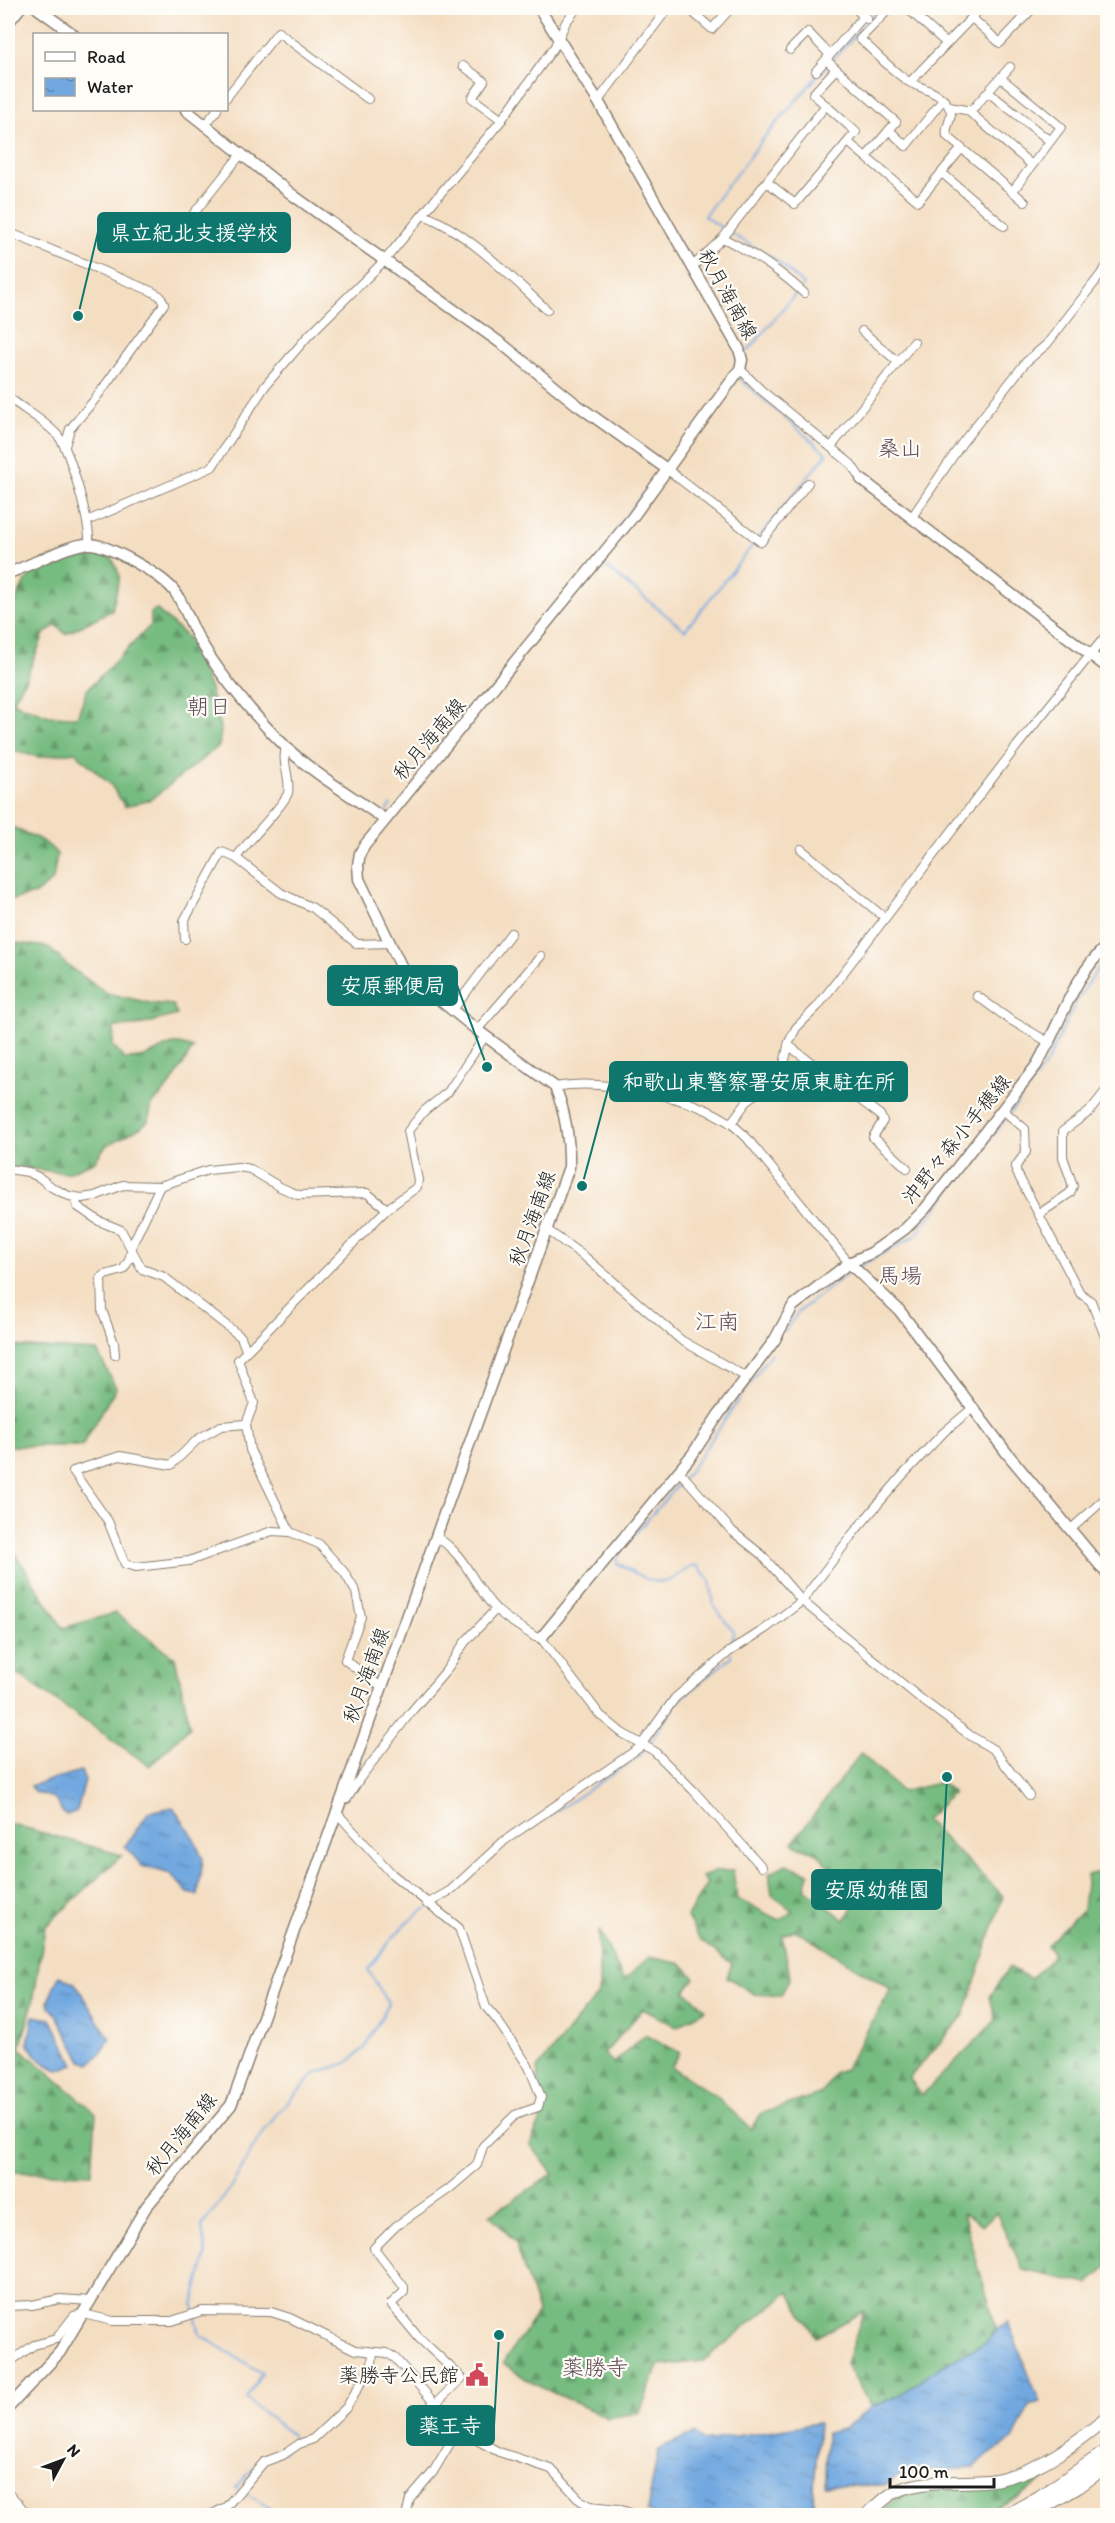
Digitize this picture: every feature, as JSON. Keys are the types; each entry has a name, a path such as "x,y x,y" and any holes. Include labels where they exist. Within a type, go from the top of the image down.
{"highway":[{"path":"1007,2516 1039,2498 1107,2451"},
{"path":"1027,2516 1078,2486 1107,2464"}],"main road":[{"path":"8,23 20,8"},
{"path":"37,8 73,33"},
{"name":"秋月海南線","path":"8,2408 60,2352 146,2207 231,2105 380,1686 569,1167 569,1148 559,1096 555,1087 452,1011 408,975 359,879 358,865 360,852 384,819 600,559 668,470 740,369 742,360 739,349 693,266 598,101 539,8"},
{"path":"187,111 294,196 502,344 576,404 668,470"},
{"path":"861,479 1107,668"},
{"path":"9,569 89,544 118,553 166,582 175,592 213,662 286,748 384,819"},
{"name":"沖野々森小手穂線","path":"541,1638 679,1471 774,1341 793,1306 849,1263 871,1253 905,1229 925,1209 1036,1066 1050,1043 1081,976 1093,958 1107,945"},
{"path":"849,1263 899,1310 1006,1452 1107,1575"},
{"path":"866,2516 895,2492 915,2486 1000,2479 1030,2469 1070,2448 1107,2417"}],"street":[{"path":"87,521 212,467 265,386 309,335 384,261 502,120 555,46 558,35 577,8"},
{"path":"598,101 668,8"},
{"path":"688,8 712,28 731,8"},
{"path":"855,8 873,25"},
{"path":"890,8 860,39 910,82 929,89 950,107 971,111 1011,67"},
{"path":"907,8 945,44"},
{"path":"910,82 972,18 978,8"},
{"path":"972,18 1000,43 1033,8"},
{"path":"816,71 864,16"},
{"path":"228,95 278,32 368,99"},
{"path":"790,50 808,32 836,69 896,122 866,157"},
{"path":"464,66 484,81 472,98 502,120"},
{"path":"767,182 795,204 856,132 813,94 836,69"},
{"path":"1001,78 1061,127 1012,192"},
{"path":"988,92 1050,141"},
{"path":"889,130 906,146 942,101"},
{"path":"693,266 723,238 826,105"},
{"path":"950,107 951,116 945,133 1025,202"},
{"path":"967,110 1032,165"},
{"path":"206,124 216,111"},
{"path":"848,141 918,201 961,149"},
{"path":"183,227 242,153"},
{"path":"942,173 1004,226"},
{"path":"423,215 439,220 482,253 547,310"},
{"path":"8,232 151,291 160,296 164,304 96,398 70,429 65,446"},
{"path":"723,238 753,253 783,274 804,293"},
{"path":"912,517 962,443 1026,362 1047,344 1107,265"},
{"path":"862,331 898,362"},
{"path":"831,447 914,342"},
{"path":"740,369 760,390 851,464 861,479"},
{"path":"8,397 46,426 65,446 87,521 89,544"},
{"path":"668,470 761,542 808,483"},
{"path":"731,1123 748,1100 757,1094 774,1089 780,1082 788,1045 796,1028 817,1007 1017,746 1107,633"},
{"path":"236,858 287,796 289,777 283,756 286,748"},
{"path":"801,849 885,918"},
{"path":"184,939 184,921 222,852 236,858 281,893 313,908 357,944 390,943"},
{"path":"452,1011 511,933"},
{"path":"290,1532 250,1450 246,1424 254,1403 237,1360 387,1209 417,1188 418,1180 408,1131 424,1111 448,1092 481,1033 542,956"},
{"path":"976,996 1050,1043"},
{"path":"788,1045 880,1115 883,1121 873,1137 907,1168"},
{"path":"555,1087 568,1084 612,1087 681,1099 731,1123 747,1138 849,1263"},
{"path":"1039,1214 1070,1193 1074,1186 1063,1157 1063,1131 1089,1112 1107,1088"},
{"path":"1004,1110 1025,1128 1026,1152 1016,1166 1016,1171 1080,1293 1091,1301 1107,1344"},
{"path":"8,1169 28,1172 53,1188 76,1198 96,1196 123,1185 160,1186 208,1170 238,1167 250,1169 298,1195 367,1193 387,1209"},
{"path":"115,1355 114,1343 102,1310 101,1278 123,1270 160,1186"},
{"path":"76,1198 77,1206 99,1221 121,1230 142,1269 164,1277 241,1337 246,1350"},
{"path":"547,1230 585,1257 681,1340 746,1377"},
{"path":"427,1904 451,1890 504,1840 612,1768 642,1744 675,1698 729,1652 802,1601 855,1531 902,1476 944,1432 974,1407"},
{"path":"246,1424 221,1426 198,1438 171,1465 120,1456 73,1471 108,1521 125,1564 136,1567 189,1561 272,1531 290,1532 319,1544 344,1572 356,1592 361,1617 345,1660 380,1686"},
{"path":"679,1471 732,1531 762,1555 802,1601 921,1699 994,1750 1029,1796"},
{"path":"1070,1530 1107,1497"},
{"path":"436,1537 464,1560 472,1578 496,1609 535,1637 541,1638 600,1715 622,1733 654,1752 693,1790 762,1866"},
{"path":"340,1800 347,1799 360,1778 445,1672 465,1642 496,1609"},
{"path":"336,1812 376,1858 427,1904 453,1923 462,1934 486,2007 498,2020 529,2067 541,2103 538,2107 515,2115 483,2146 477,2165 449,2189 396,2226 374,2248 404,2287 404,2292 391,2304 419,2338 462,2378 434,2405"},
{"path":"8,2306 32,2305 60,2299 91,2301"},
{"path":"8,2363 34,2346 56,2339 61,2335 70,2319 83,2314 113,2321 172,2321 202,2311 271,2312 291,2318 355,2350 387,2353 395,2358 458,2430 499,2452 551,2469 581,2501 591,2506 618,2509 640,2516"},
{"path":"209,2516 226,2507 264,2462 313,2439 346,2408 372,2364 373,2352"},
{"path":"406,2516 410,2499 433,2472 458,2430"},
{"path":"8,2492 29,2516"}],"green space":[{"path":"84,553 112,558 120,576 112,610 66,634 56,625 44,634 25,681 12,702 49,716 77,717 87,690 151,625 151,613 156,609 188,638 210,689 221,731 219,746 150,800 125,807 111,785 75,752 39,757 8,750 8,607 14,606 25,582 39,567 58,558"},
{"path":"8,825 40,840 57,854 53,880 35,894 8,901"},
{"path":"8,942 48,947 67,965 107,993 150,1003 173,1005 177,1015 136,1026 114,1027 113,1046 124,1059 144,1057 172,1044 193,1048 171,1084 152,1105 148,1121 140,1128 106,1146 94,1162 67,1173 8,1166"},
{"path":"8,1346 97,1351 116,1388 82,1446 8,1446"},
{"path":"8,1547 11,1547 63,1628 115,1613 175,1658 190,1726 150,1766 16,1673 8,1681"},
{"path":"861,1753 902,1792 941,1782 953,1793 925,1820 1003,1896 964,2015 909,2078 922,2095 996,2020 990,1997 1009,1967 1031,1979 1054,1955 1047,1945 1083,1909 1087,1875 1107,1870 1107,2266 1088,2284 1023,2270 996,2212 983,2225 963,2213 996,2328 988,2341 933,2371 901,2395 872,2407 846,2364 864,2311 816,2337 789,2292 703,2361 658,2366 640,2412 608,2418 532,2383 503,2363 538,2312 516,2243 490,2215 553,2174 530,2144 543,2116 537,2069 599,1993 599,1930 624,1980 649,1957 682,1964 695,1978 685,1991 706,2009 677,2027 643,2009 604,2054 614,2063 645,2035 680,2053 671,2067 717,2097 751,2129 760,2114 822,2093 835,2072 845,2069 891,1989 795,1930 782,1935 790,1977 781,1996 754,1994 727,1977 732,1964 700,1940 687,1917 707,1883 702,1877 717,1871 733,1871 737,1899 780,1920 793,1911 772,1895 769,1874 786,1864 809,1873 805,1889 845,1920 858,1896 816,1852 793,1842"},
{"path":"8,1823 122,1855 45,1927 33,2002 20,2048 96,2113 92,2174 8,2172"},
{"path":"1081,2454 1019,2497 978,2515 879,2516 896,2498 924,2489 995,2485 1033,2475"}],"water":[{"path":"81,1771 85,1780 77,1811 67,1815 63,1813 54,1798 34,1792 30,1786"},
{"path":"173,1807 192,1834 203,1859 198,1895 188,1893 171,1874 142,1866 125,1846 149,1812"},
{"path":"59,1976 75,1983 110,2039 102,2052 90,2064 82,2061 56,2014 49,2006 48,2001"},
{"path":"33,2016 51,2019 74,2064 58,2070 44,2063 34,2053 28,2044"},
{"path":"1008,2322 1040,2403 1029,2406 1014,2438 974,2468 917,2472 898,2476 885,2485 825,2486 826,2433 844,2429 872,2407 901,2395 933,2371 988,2341 1000,2326"},
{"path":"819,2423 812,2515 655,2516 647,2511 658,2451 668,2444 695,2434 704,2441"}],"waterway":[{"path":"408,8 420,18"},
{"path":"831,61 880,8"},
{"path":"725,230 704,216 763,139 827,65"},
{"path":"730,233 776,260 804,285 802,287"},
{"path":"748,351 798,291"},
{"path":"603,565 685,630 827,454 740,379"},
{"path":"617,528 655,478"},
{"path":"387,810 391,805"},
{"path":"859,1266 915,1236 1046,1064 1076,1002 1108,953"},
{"path":"785,1331 798,1312 851,1271"},
{"path":"732,1647 733,1631 714,1606 710,1581 697,1565 672,1580 662,1582 641,1576 617,1563 619,1552 689,1472 771,1353"},
{"path":"648,1745 677,1702 731,1657 731,1653"},
{"path":"526,1831 641,1755 644,1749"},
{"path":"451,1895 478,1871"},
{"path":"238,2489 236,2488 260,2460 283,2451 294,2440 291,2434 246,2399 262,2373 200,2335 193,2305 206,2255 202,2226 230,2189 253,2148 277,2113 316,2073 347,2063 364,2048 389,2004 368,1970 404,1926 430,1906"},
{"path":"243,2492 270,2508 263,2516"}],"place":[{"name":"県立紀北支援学校","path":"78,316"},
{"name":"安原郵便局","path":"487,1067"},
{"name":"和歌山東警察署安原東駐在所","path":"582,1186"},
{"name":"安原幼稚園","path":"947,1777"},
{"name":"薬王寺","path":"499,2335"},
{"name":"薬勝寺公民館","path":"477,2375"}],"district":[{"name":"桑山","path":"900,448"},
{"name":"朝日","path":"209,706"},
{"name":"馬場","path":"900,1275"},
{"name":"江南","path":"717,1321"},
{"name":"薬勝寺","path":"595,2367"}]}
